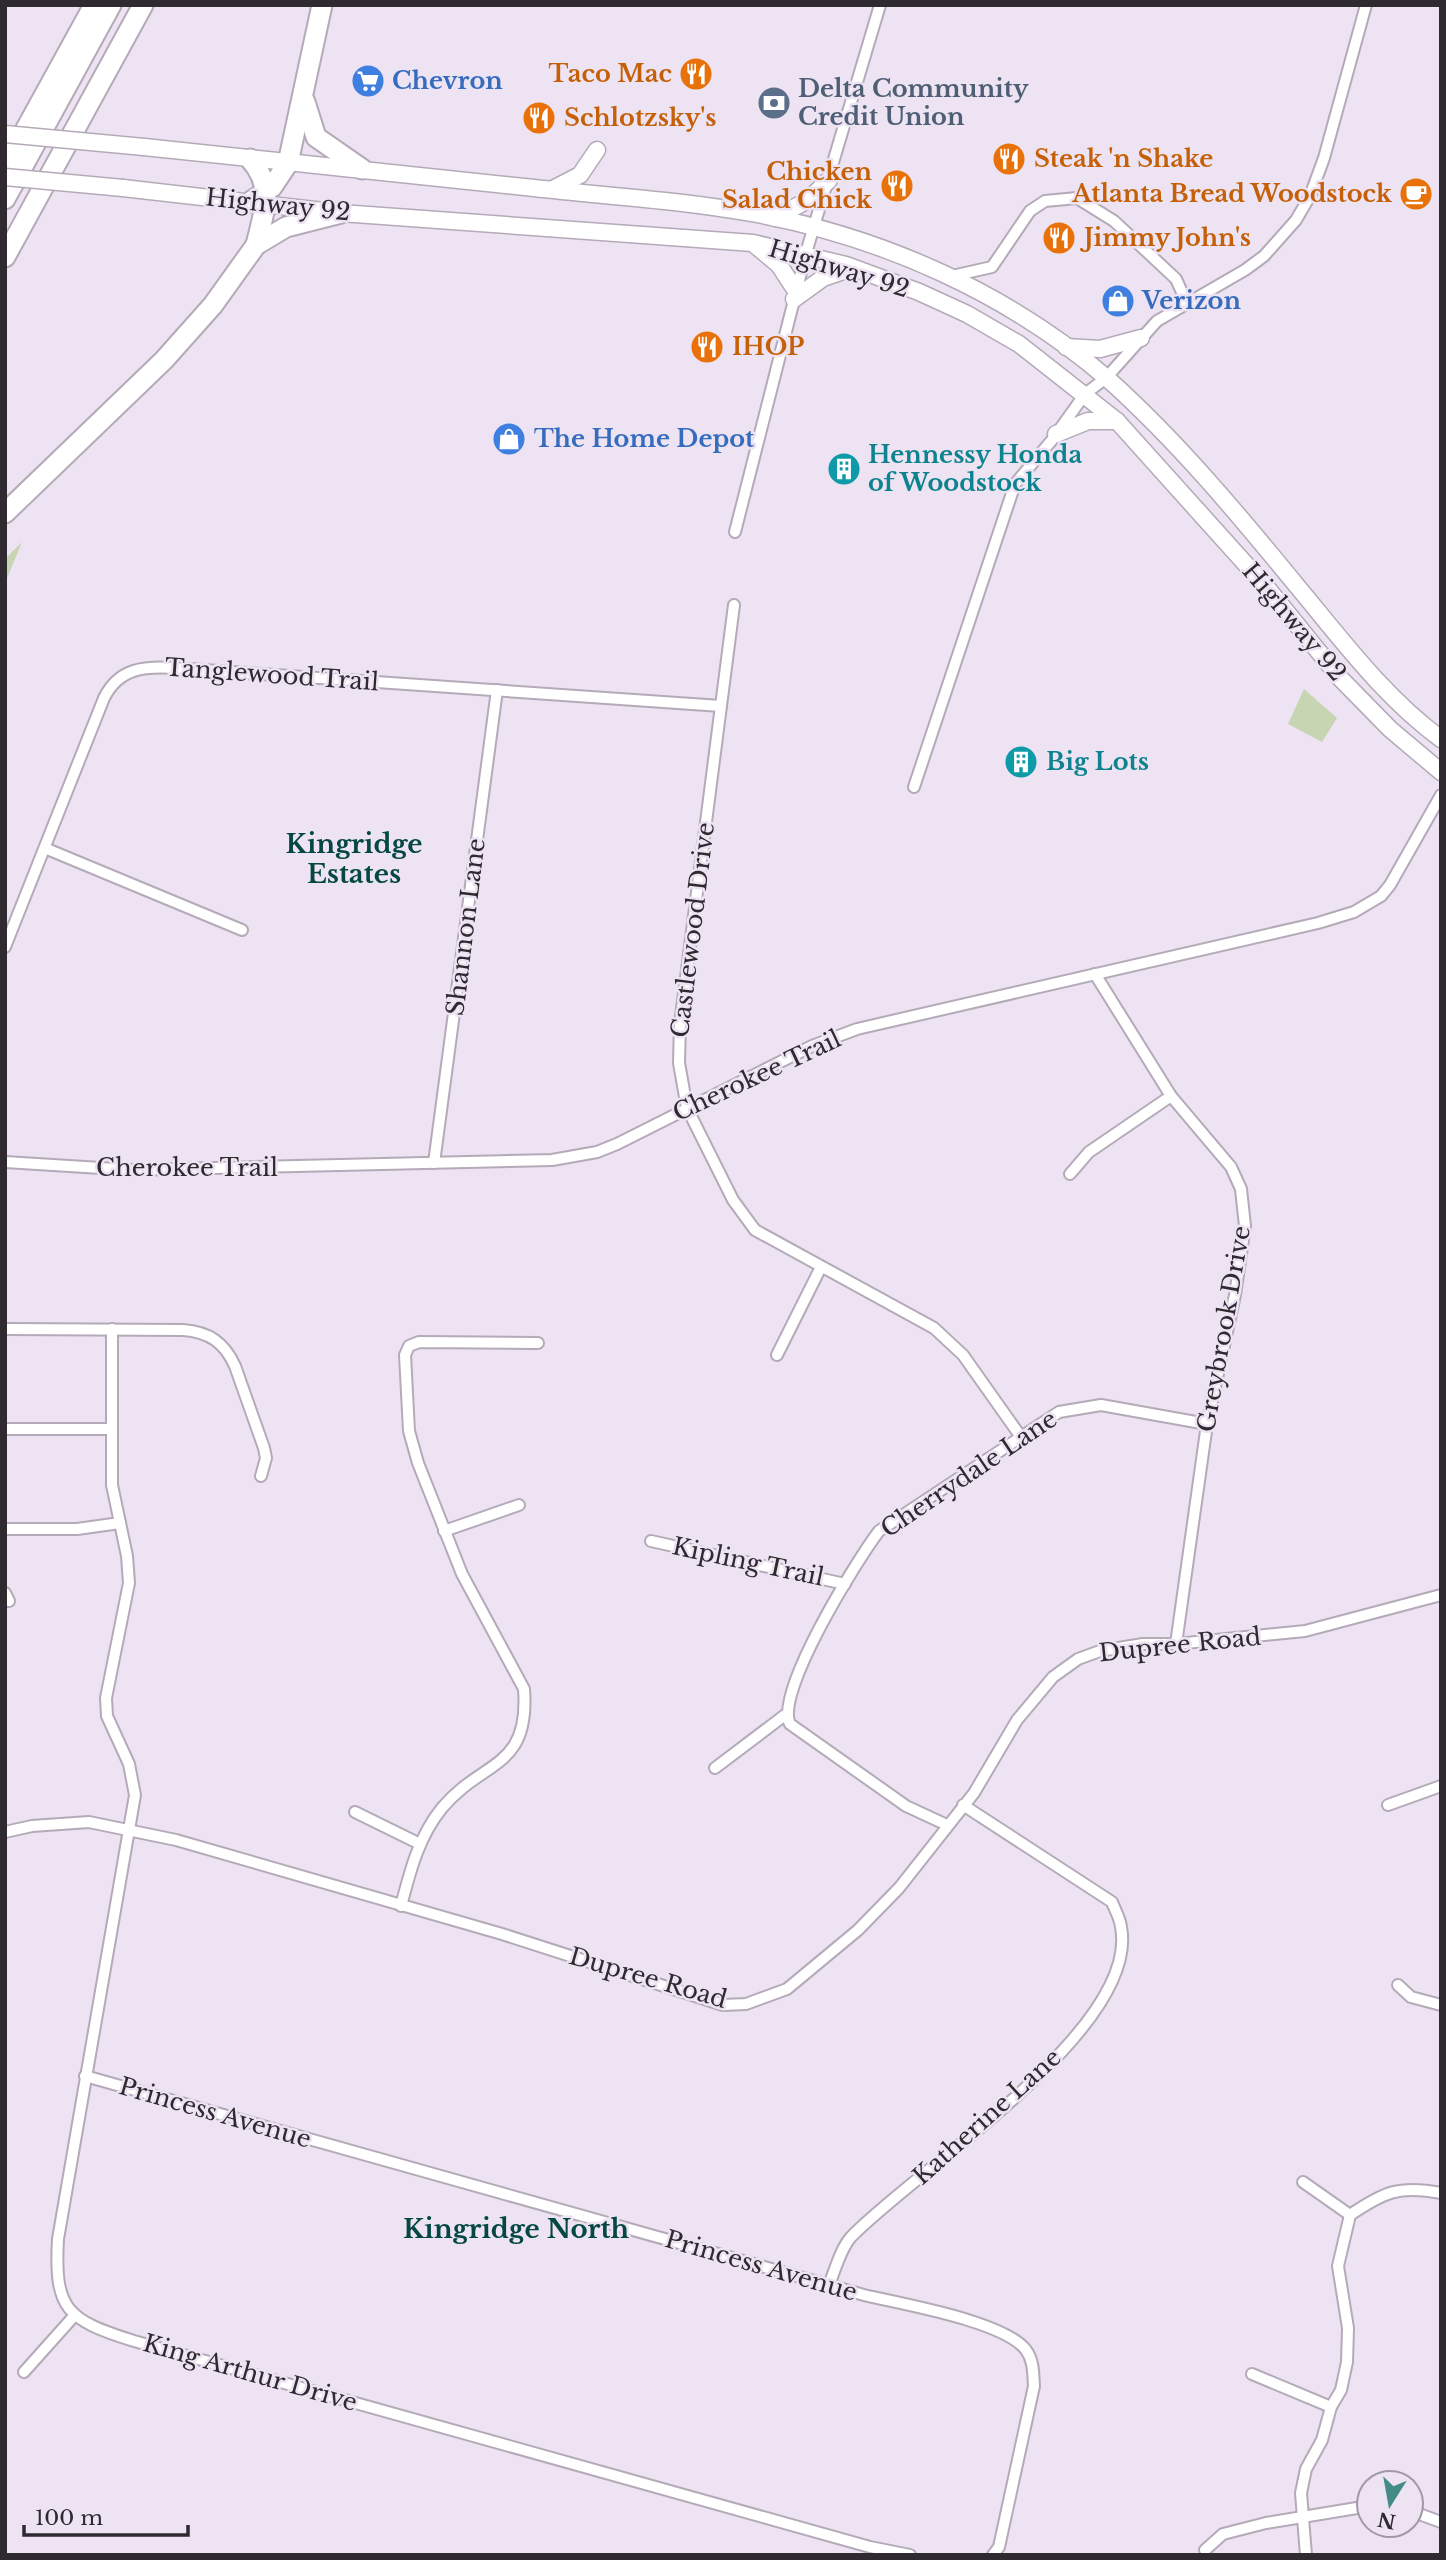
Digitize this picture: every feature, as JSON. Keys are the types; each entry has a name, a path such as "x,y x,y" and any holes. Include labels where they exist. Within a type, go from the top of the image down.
{"highway":[{"path":"5,167 94,5"},
{"path":"5,199 110,5"},
{"path":"5,257 143,5"},
{"path":"261,199 288,163 322,5"},
{"path":"304,96 307,117 316,136 362,169"},
{"path":"250,159 259,169 261,199 256,245"},
{"path":"5,513 164,360 213,305 256,245 286,227 341,213"}],"main road":[{"name":"Highway 92","path":"5,134 689,205 775,218 814,227 888,251 949,276 1066,347 1106,378 1178,447 1214,487 1356,659 1406,710 1441,740"},
{"path":"551,190 580,175 597,150"},
{"name":"Highway 92","path":"5,177 261,199 341,213 753,243 806,253 855,268 967,314 1019,344 1117,421 1268,589 1340,678 1390,729 1441,772"},
{"path":"775,218 808,201 828,180"},
{"path":"753,243 779,265 795,295 823,278 855,268"},
{"path":"1066,347 1100,349 1140,338"},
{"path":"1056,434 1088,421 1117,421"}],"street":[{"path":"735,532 806,253 880,5"},
{"path":"914,787 1012,492 1020,477 1085,394 1106,378 1157,321 1186,301 1245,270 1264,256 1296,220 1310,196 1324,158 1366,5"},
{"path":"949,276 970,274 992,267 1030,211 1045,201 1077,198 1114,221 1176,279 1186,301"},
{"name":"Castlewood Drive","path":"734,605 680,1024 680,1063 687,1108 733,1200 755,1230 916,1316 949,1340 976,1371 1021,1437"},
{"name":"Tanglewood Trail","path":"5,947 47,849 104,698 110,685 131,670 167,667 721,706"},
{"name":"Shannon Lane","path":"435,1163 497,690"},
{"name":"Cherokee Trail","path":"5,1162 133,1170 575,1157 617,1144 834,1037 1318,923 1369,905 1390,885 1441,795"},
{"path":"47,849 242,930"},
{"name":"Greybrook Drive","path":"1095,974 1171,1096 1231,1167 1241,1189 1243,1202 1245,1226 1235,1295 1207,1424 1176,1644"},
{"path":"1070,1174 1089,1152 1171,1096"},
{"path":"777,1354 821,1267"},
{"path":"5,1329 197,1331 221,1344 235,1366 264,1448 266,1458 261,1476"},
{"path":"24,2372 75,2315 62,2300 56,2278 58,2239 135,1795 130,1764 107,1716 106,1698 129,1583 127,1556 112,1485 112,1329"},
{"path":"401,1906 420,1844 441,1809 459,1790 503,1761 522,1729 525,1707 524,1689 514,1667 478,1605 444,1531 409,1431 405,1355 409,1346 419,1342 466,1340 538,1343"},
{"name":"Cherrydale Lane","path":"785,1715 787,1699 804,1660 862,1553 879,1531 1059,1412 1084,1405 1121,1408 1207,1424"},
{"path":"5,1429 111,1429"},
{"path":"444,1531 519,1505"},
{"path":"5,1529 77,1529 120,1523"},
{"name":"Kipling Trail","path":"651,1541 845,1584"},
{"name":"Dupree Road","path":"5,1832 76,1822 129,1829 176,1840 502,1934 723,2005 746,2004 787,1989 858,1930 899,1888 963,1805 1017,1720 1061,1671 1078,1659 1100,1651 1143,1644 1176,1644 1306,1631 1441,1595"},
{"path":"715,1768 785,1715 790,1724 906,1806 947,1825"},
{"path":"1388,1805 1441,1786"},
{"name":"Katherine Lane","path":"829,2285 849,2238 1036,2080 1074,2038 1104,1994 1118,1967 1122,1928 1112,1902 963,1805"},
{"path":"355,1812 420,1844"},
{"path":"1398,1985 1411,1997 1441,2005"},
{"name":"Princess Avenue","path":"85,2076 829,2285 961,2318 1010,2337 1026,2350 1033,2366 1034,2386 999,2547 993,2555"},
{"path":"1303,2182 1350,2215"},
{"path":"1306,2555 1301,2493 1306,2469 1322,2440 1331,2407 1341,2390 1347,2362 1348,2329 1338,2266 1350,2215 1386,2193 1406,2188 1441,2193"},
{"name":"King Arthur Drive","path":"75,2315 100,2330 134,2341 870,2547 910,2555"},
{"path":"1252,2374 1331,2407"},
{"path":"1205,2550 1223,2534 1304,2515 1355,2508"}],"green space":[{"path":"22,542 5,583 5,559"},
{"path":"1304,689 1337,718 1322,742 1288,724"}],"place":[{"name":"Taco Mac","path":"696,74"},
{"name":"Chevron","path":"368,81"},
{"name":"Delta Community Credit Union","path":"774,103"},
{"name":"Schlotzsky's","path":"539,118"},
{"name":"Steak 'n Shake","path":"1009,159"},
{"name":"Chicken Salad Chick","path":"897,186"},
{"name":"Atlanta Bread Woodstock","path":"1416,194"},
{"name":"Jimmy John's","path":"1059,238"},
{"name":"Verizon","path":"1118,301"},
{"name":"IHOP","path":"707,347"},
{"name":"The Home Depot","path":"509,439"},
{"name":"Hennessy Honda of Woodstock","path":"844,469"},
{"name":"Big Lots","path":"1021,762"}],"district":[{"name":"Kingridge Estates","path":"354,859"},
{"name":"Kingridge North","path":"516,2229"}]}
